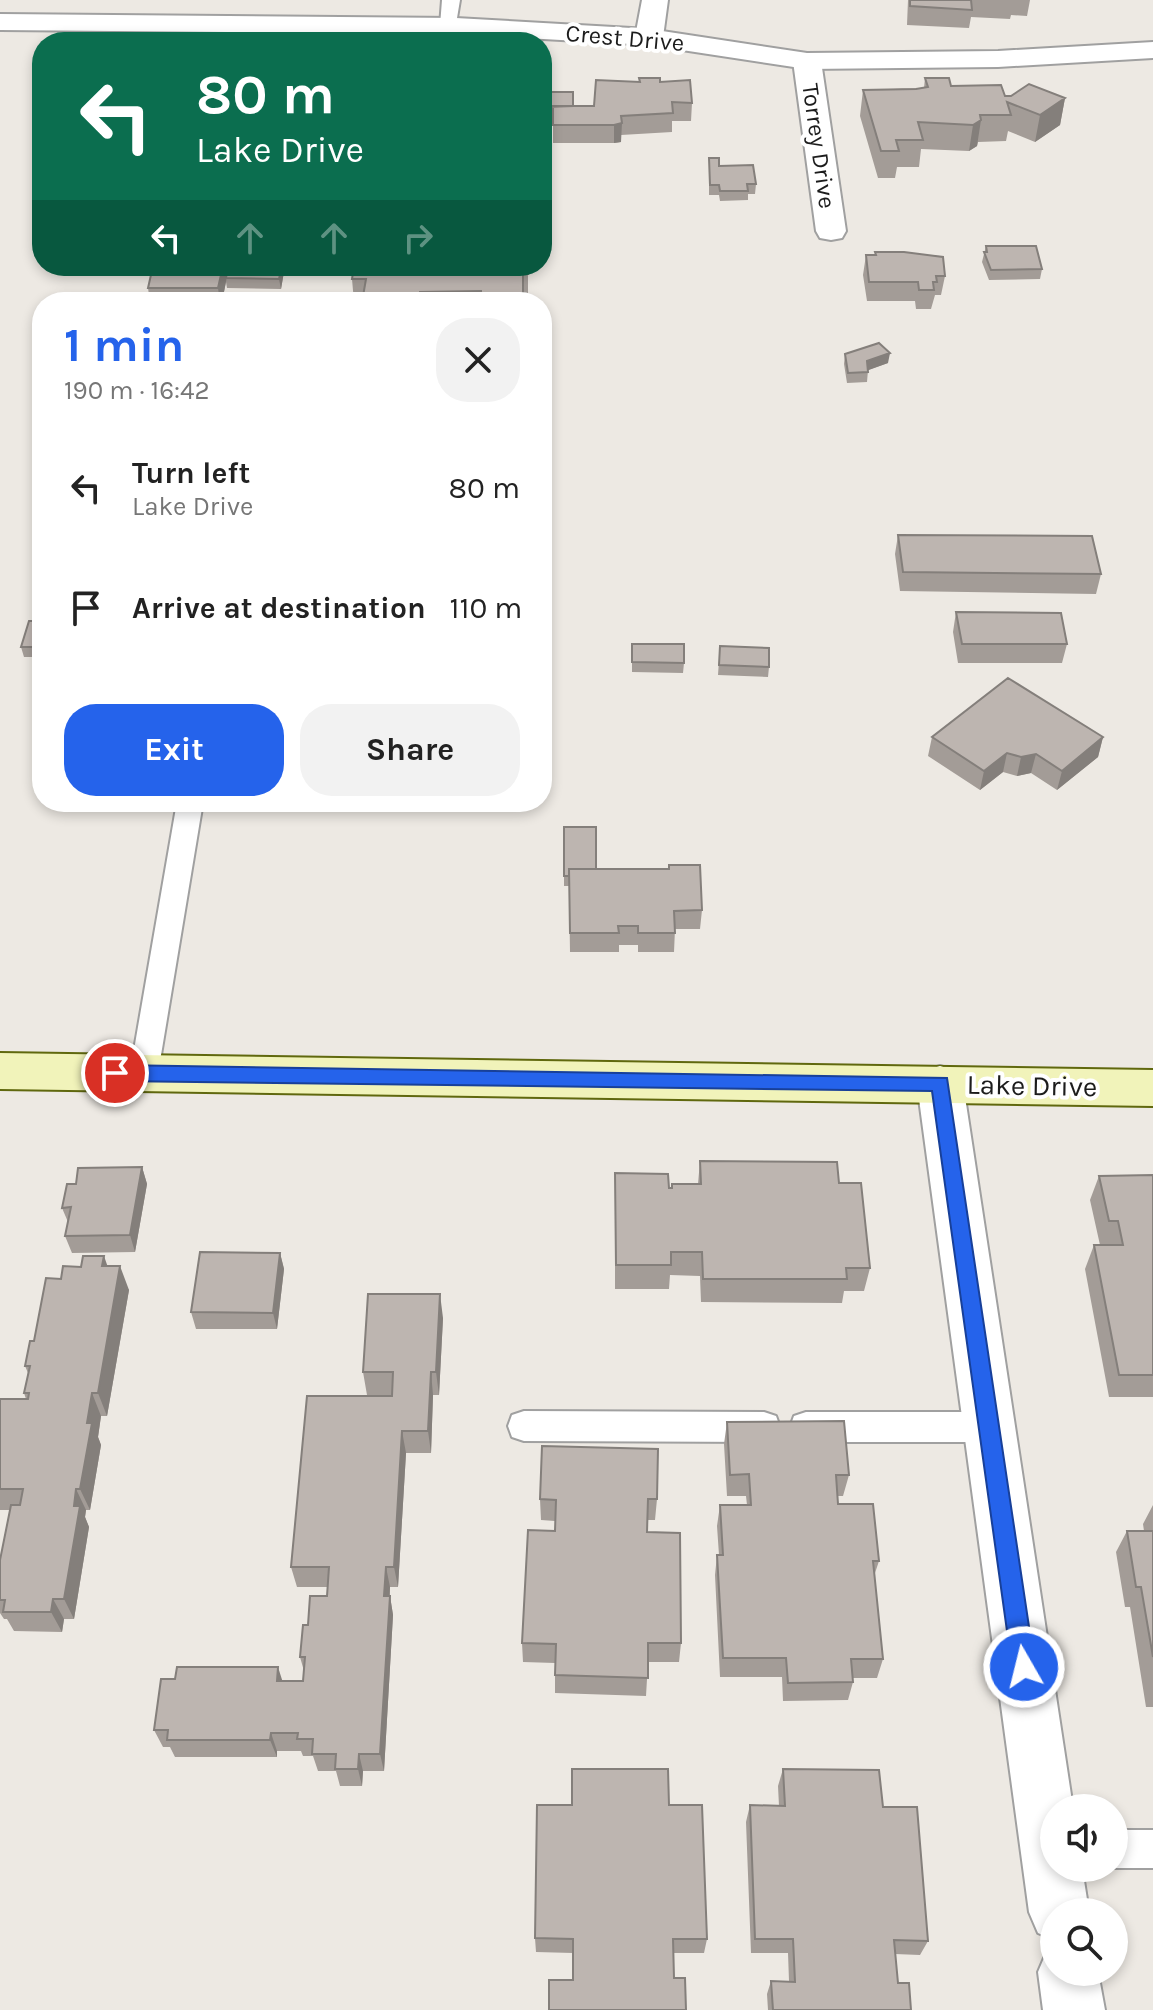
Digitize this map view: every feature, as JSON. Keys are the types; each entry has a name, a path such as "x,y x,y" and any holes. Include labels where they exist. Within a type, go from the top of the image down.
{"main road":[{"name":"Lake Drive","path":"0,1071 1153,1088"}],"street":[{"path":"649,37 655,0"},
{"name":"Crest Drive","path":"0,22 450,13 649,37 807,61 998,59 1153,50"},
{"name":"Torrey Drive","path":"807,61 831,231"},
{"path":"940,1084 1044,1794"},
{"path":"1070,1986 1074,2010"}],"lane":[{"path":"144,1073 188,812"},
{"path":"524,1426 989,1427"},
{"path":"1128,1849 1153,1849"}],"building":[{"path":"910,0 971,0 972,10 910,6"},
{"path":"639,78 660,78 660,82 690,80 692,103 672,102 673,113 621,116 622,123 614,125 553,125 553,106 594,106 596,80 640,82"},
{"path":"925,78 949,78 951,86 1001,85 1005,96 1011,96 1029,84 1065,98 1040,115 1007,102 1011,115 980,115 981,120 973,125 918,122 923,140 896,140 899,151 881,151 863,90 928,87"},
{"path":"552,92 573,92 573,106 552,107"},
{"path":"709,158 719,158 719,166 753,165 756,184 747,184 748,191 720,191 719,185 710,185"},
{"path":"986,246 1036,246 1042,269 991,270 984,252 987,252"},
{"path":"875,252 943,257 945,276 936,276 934,290 919,290 918,282 869,282 866,255 876,255"},
{"path":"151,276 221,276 218,288 148,288"},
{"path":"226,276 280,276 279,279"},
{"path":"352,276 523,276 523,292 364,292 366,279 352,279"},
{"path":"879,343 890,353 867,361 868,372 848,373 845,354"},
{"path":"898,535 1092,536 1101,574 903,572"},
{"path":"956,612 1061,613 1067,644 962,644"},
{"path":"29,621 32,621 32,647 21,647"},
{"path":"632,644 684,644 684,663 632,662"},
{"path":"720,646 769,648 769,667 719,665"},
{"path":"1008,678 1103,737 1062,771 1036,754 1021,757 1007,753 984,771 932,737"},
{"path":"564,827 596,827 596,869 569,869 569,876 564,876"},
{"path":"669,865 700,865 702,910 674,911 675,933 638,933 638,926 618,926 619,933 570,933 569,869 669,869"},
{"path":"700,1161 837,1162 839,1183 861,1183 870,1268 846,1268 847,1279 703,1279 702,1252 671,1252 671,1265 616,1265 615,1173 668,1174 669,1188 672,1184 701,1184"},
{"path":"142,1167 130,1235 65,1236 71,1207 62,1208 67,1184 76,1184 78,1168"},
{"path":"1153,1175 1153,1375 1119,1375 1094,1245 1123,1245 1118,1221 1109,1221 1099,1176"},
{"path":"200,1252 280,1253 273,1313 191,1312"},
{"path":"83,1256 104,1256 102,1266 120,1266 98,1393 92,1393 87,1423 92,1423 80,1489 76,1489 74,1506 80,1506 64,1599 53,1599 51,1612 3,1612 5,1600 0,1600 0,1560 11,1505 20,1505 23,1489 0,1489 0,1399 28,1399 29,1393 24,1393 30,1366 25,1366 30,1341 34,1341 46,1278 61,1279 63,1266 81,1267"},
{"path":"368,1294 440,1294 436,1372 431,1372 428,1431 402,1431 394,1567 386,1567 384,1596 390,1596 380,1754 359,1754 358,1769 335,1769 336,1754 312,1754 313,1739 297,1739 298,1733 271,1733 270,1740 167,1740 168,1730 154,1730 161,1679 175,1679 177,1667 278,1667 277,1681 303,1681 305,1657 300,1657 303,1625 308,1625 310,1596 327,1596 329,1567 291,1567 307,1396 392,1396 393,1372 363,1372"},
{"path":"844,1421 849,1475 836,1475 838,1504 873,1504 879,1561 873,1561 883,1659 851,1659 853,1682 788,1683 786,1658 723,1658 717,1555 723,1555 720,1505 751,1505 749,1474 730,1475 727,1422"},
{"path":"542,1446 658,1449 657,1499 648,1499 647,1532 680,1533 681,1643 648,1643 648,1678 555,1675 556,1644 522,1643 528,1530 555,1531 556,1500 540,1499"},
{"path":"1127,1531 1153,1531 1153,1657 1141,1587 1136,1587"},
{"path":"572,1769 668,1769 669,1805 702,1805 707,1939 673,1939 674,1978 685,1978 686,2010 549,2010 549,1980 573,1980 573,1939 535,1938 537,1805 572,1805"},
{"path":"783,1769 879,1770 883,1807 917,1807 928,1941 894,1940 898,1983 909,1983 911,2010 773,2010 771,1981 795,1982 793,1939 755,1939 750,1805 785,1806"}],"route":[{"path":"115,1073 940,1084 1024,1667"}]}
